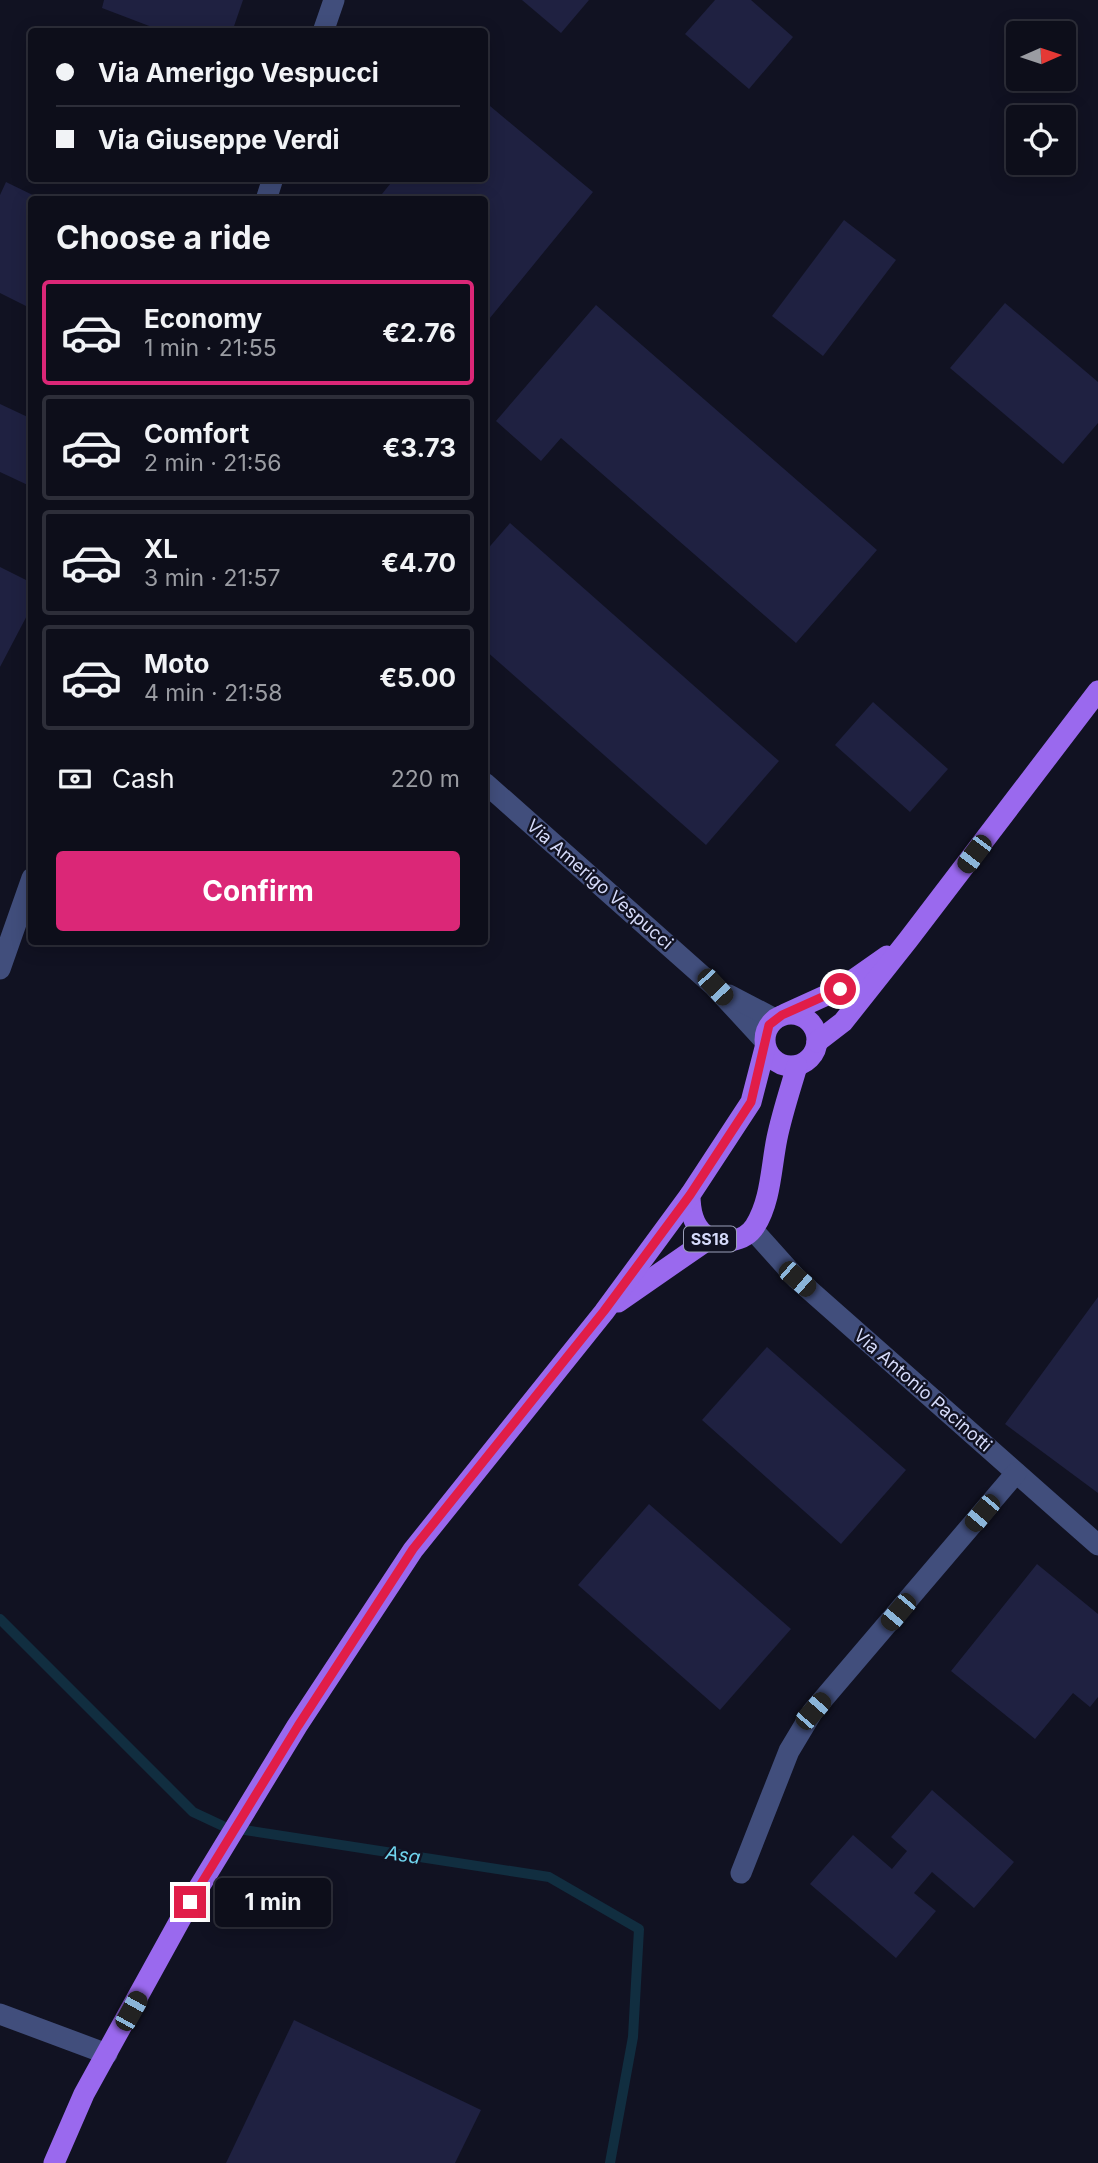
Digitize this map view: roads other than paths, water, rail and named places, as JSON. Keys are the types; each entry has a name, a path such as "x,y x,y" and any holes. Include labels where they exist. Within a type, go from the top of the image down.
{"main road":[{"name":"SS18","path":"604,1311 709,1239 729,1241 754,1230 766,1203 778,1135 797,1066 811,1057 817,1042 843,1022 1098,691"},
{"name":"SS18","path":"54,2163 83,2094 190,1902 298,1726 413,1549 604,1311 690,1195 751,1102 765,1044 765,1032 779,1017 840,989 908,940"},
{"path":"779,1017 800,1015 813,1026 817,1042"},
{"path":"765,1044 778,1063 797,1066"},
{"name":"SS18","path":"690,1195 696,1225 709,1239"}],"street":[{"path":"325,28 334,0"},
{"name":"Via Amerigo Vespucci","path":"488,786 715,987 765,1044"},
{"path":"0,969 28,889"},
{"name":"Via Amerigo Vespucci","path":"715,987 779,1017"},
{"name":"Via Antonio Pacinotti","path":"754,1230 797,1279 1098,1545"},
{"path":"741,1873 789,1751 813,1711 1016,1473"},
{"path":"0,2014 107,2054"}],"waterway":[{"name":"Asa","path":"0,1619 193,1812 225,1827 549,1877 639,1929 633,2037 610,2163"}]}
